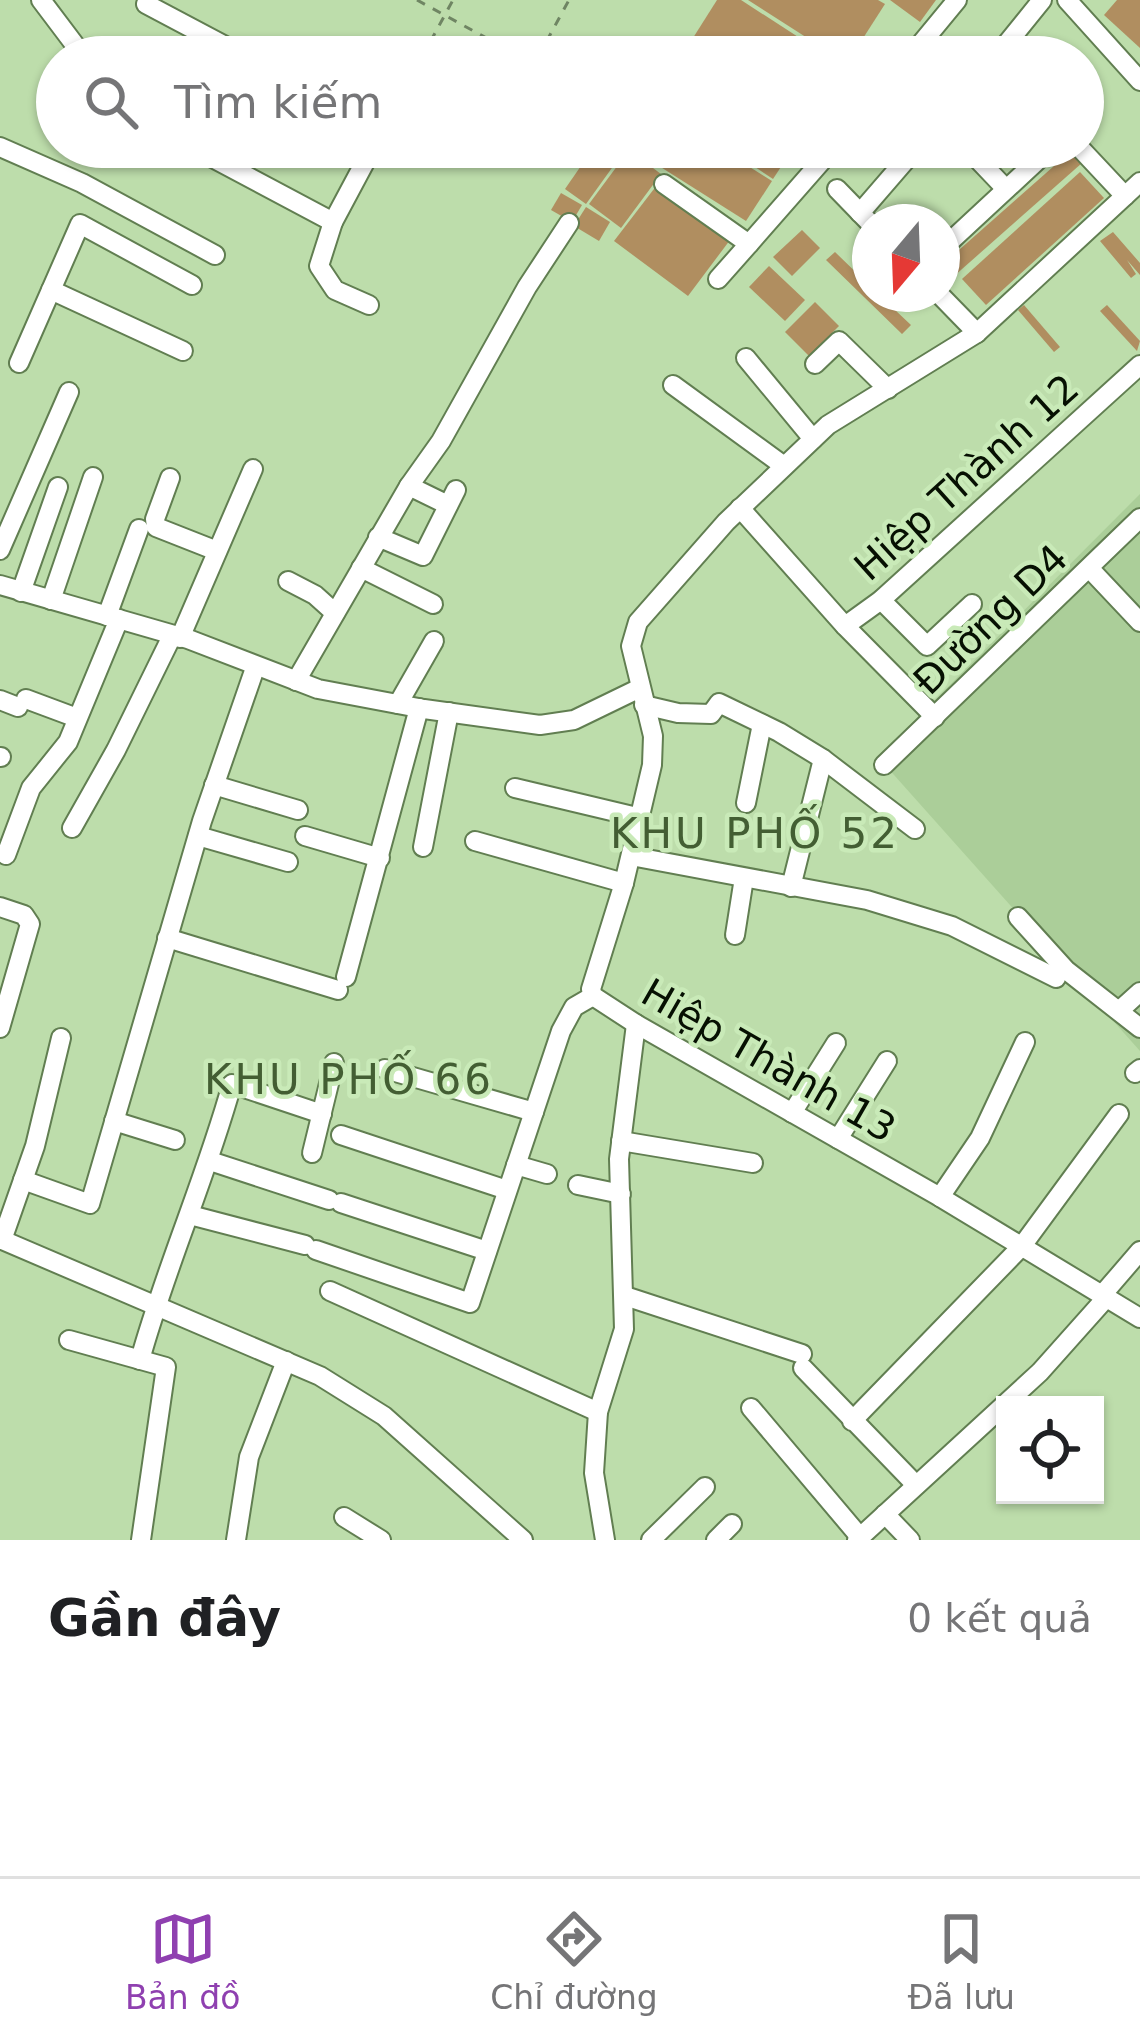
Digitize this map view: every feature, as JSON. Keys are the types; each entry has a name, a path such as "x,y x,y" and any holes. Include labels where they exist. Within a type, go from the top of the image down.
{"street":[{"path":"40,0 68,36"},
{"path":"927,36 957,0"},
{"path":"1013,36 1042,0"},
{"path":"144,1 207,36"},
{"path":"1077,4 1103,36"},
{"path":"1104,37 1140,81"},
{"path":"0,147 36,163"},
{"path":"1104,166 1133,189"},
{"path":"48,168 215,254"},
{"path":"231,168 333,222"},
{"path":"363,168 333,222 320,266 335,290 369,305"},
{"path":"718,279 816,168"},
{"path":"875,204 902,168"},
{"path":"986,168 1006,189"},
{"path":"960,232 1029,168"},
{"path":"664,184 749,244"},
{"path":"837,189 852,205"},
{"name":"Hiệp Thành 13","path":"1133,189 976,333 828,425 740,508 638,622 631,646 653,736 641,818 591,989 593,996 636,1024 940,1196 1140,1318"},
{"path":"296,681 569,223"},
{"path":"14,361 80,224 192,285"},
{"path":"51,290 183,351"},
{"path":"956,312 976,333"},
{"path":"814,364 838,341 888,389"},
{"path":"746,358 813,440"},
{"name":"Hiệp Thành 12","path":"740,508 845,626 881,600 1140,365"},
{"path":"674,385 784,466"},
{"path":"0,550 69,392"},
{"path":"71,828 176,637 253,469"},
{"path":"50,600 93,477"},
{"path":"170,478 156,527 217,551"},
{"path":"379,537 423,556 452,497 409,486"},
{"path":"21,592 58,487"},
{"name":"Đường D4","path":"884,765 1140,518"},
{"path":"6,855 32,788 68,742 140,529"},
{"path":"361,568 433,604"},
{"path":"1090,569 1140,622"},
{"path":"288,581 315,595 335,614"},
{"path":"0,585 176,637 296,681 419,708 540,725 574,720 642,696 678,713 711,715 719,703 823,759 915,829"},
{"path":"881,600 927,646 972,604"},
{"path":"845,626 935,717"},
{"path":"398,704 434,641"},
{"path":"23,1180 90,1204 198,836 256,668"},
{"path":"15,702 77,718"},
{"path":"167,938 342,984 419,708"},
{"path":"423,847 448,712"},
{"path":"746,803 762,724"},
{"path":"791,886 823,759"},
{"path":"214,785 298,810"},
{"path":"515,788 641,818"},
{"path":"198,836 288,862"},
{"path":"305,836 380,858"},
{"path":"475,841 624,883"},
{"path":"631,856 867,900 952,926 1056,978"},
{"path":"734,935 744,878"},
{"path":"0,907 24,915 30,924 0,1028"},
{"path":"1018,917 1066,970 1140,1028"},
{"path":"1120,1010 1140,992"},
{"path":"190,1215 311,1248 470,1303 561,1031 574,1006 593,996"},
{"path":"605,1540 594,1473 598,1412 624,1329 621,1141 636,1024"},
{"path":"62,1038 23,1180 1,1240 320,1376 384,1416 500,1532 523,1540"},
{"path":"940,1196 980,1138 1025,1042"},
{"path":"792,1112 836,1043"},
{"path":"838,1138 887,1061"},
{"path":"312,1153 334,1063"},
{"path":"385,1069 534,1112"},
{"path":"140,1360 232,1084 322,1114"},
{"path":"852,1421 1022,1246 1119,1114"},
{"path":"114,1121 176,1140"},
{"path":"341,1135 508,1190"},
{"path":"621,1141 753,1163"},
{"path":"210,1161 487,1251"},
{"path":"516,1165 547,1174"},
{"path":"578,1185 621,1194"},
{"path":"1027,1396 1140,1251"},
{"path":"330,1291 598,1412"},
{"path":"625,1296 802,1361 852,1421 916,1485"},
{"path":"69,1340 166,1367 141,1540"},
{"path":"236,1540 249,1457 286,1361"},
{"path":"751,1408 858,1538 996,1422"},
{"path":"651,1540 705,1487"},
{"path":"885,1514 910,1540"},
{"path":"344,1517 381,1540"},
{"path":"716,1540 732,1524"}],"path":[{"path":"417,0 483,36"},
{"path":"434,36 453,0"},
{"path":"549,36 568,0"}],"shaded area":[{"path":"1140,494 1140,1051 878,757"}],"building":[{"path":"717,0 741,0 797,36 694,36"},
{"path":"748,0 878,0 885,4 864,36 804,36"},
{"path":"890,0 936,0 920,22"},
{"path":"1117,0 1140,0 1140,48 1104,15"},
{"path":"580,168 612,168 586,204 565,189"},
{"path":"616,168 653,168 661,174 621,228 589,204"},
{"path":"662,168 751,168 772,181 746,221"},
{"path":"756,168 780,168 773,179"},
{"path":"1052,168 1076,168 960,271 960,249"},
{"path":"1080,172 1104,198 986,305 962,279"},
{"path":"657,185 730,240 688,296 614,241"},
{"path":"561,193 582,205 572,222 551,210"},
{"path":"586,207 610,222 599,241 574,226"},
{"path":"802,230 820,248 792,276 773,257"},
{"path":"1113,232 1140,263 1140,275 1127,260 1136,274 1131,278 1100,241"},
{"path":"835,252 852,269 852,285 826,260"},
{"path":"769,266 805,300 785,321 749,287"},
{"path":"815,302 839,326 809,356 785,332"},
{"path":"1024,305 1060,347 1054,352 1018,310"},
{"path":"1107,305 1140,341 1137,351 1100,311"},
{"path":"879,312 897,312 911,325 902,334"}],"district":[{"name":"KHU PHỐ 52","path":"755,833"},
{"name":"KHU PHỐ 66","path":"349,1079"}]}
